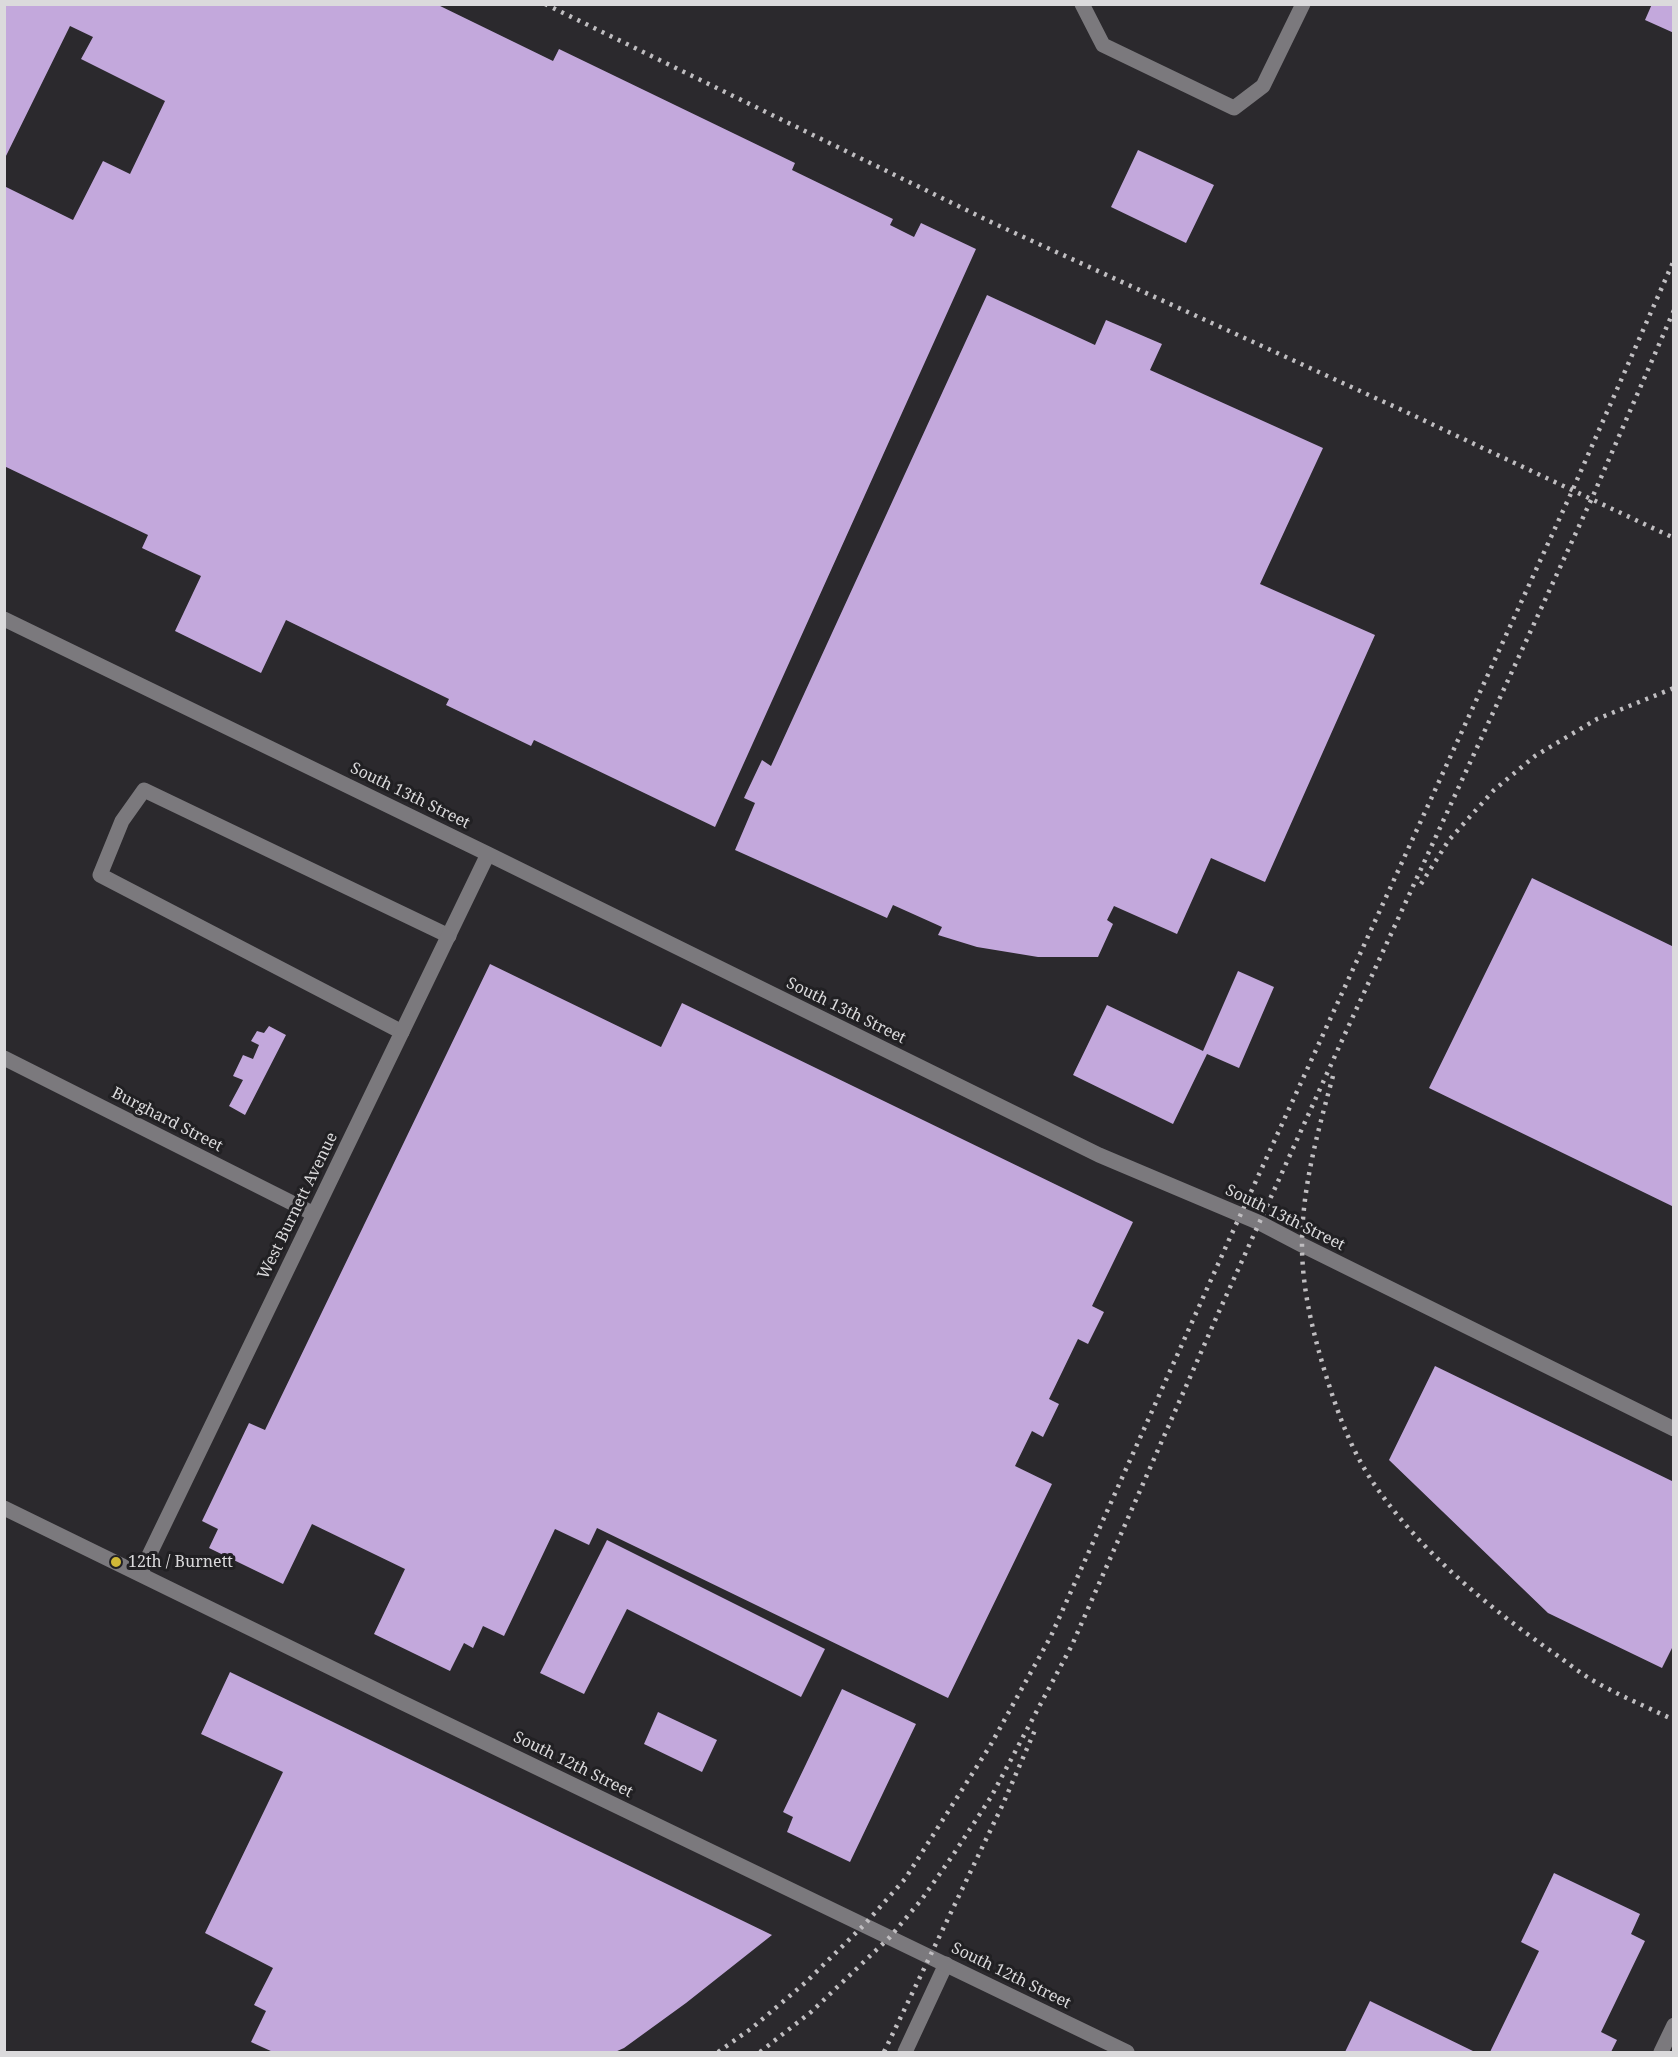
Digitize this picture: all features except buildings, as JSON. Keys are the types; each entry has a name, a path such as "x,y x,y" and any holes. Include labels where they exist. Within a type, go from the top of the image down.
{"street":[{"path":"1082,4 1102,45 1234,108 1263,86 1303,4"},
{"name":"South 13th Street","path":"4,619 488,854 1098,1155 1260,1222 1674,1429"},
{"path":"402,1032 100,875 122,821 144,790 448,936"},
{"name":"West Burnett Avenue","path":"140,1574 488,854"},
{"name":"Burghard Street","path":"4,1058 314,1214"},
{"name":"South 12th Street","path":"4,1508 1127,2052"},
{"path":"905,2052 946,1964"},
{"path":"1661,2052 1674,2025"}],"railway":[{"path":"545,4 993,223 1404,411 1674,538"},
{"path":"718,2052 752,2028 806,1982 864,1925 905,1879 990,1746 1051,1636 1228,1242 1573,489 1674,260"},
{"path":"760,2052 811,2012 890,1937 922,1899 991,1797 1072,1645 1217,1316 1592,498 1674,310"},
{"path":"1421,884 1449,840 1494,790 1535,756 1597,719 1674,688"},
{"path":"1333,1076 1308,1181 1303,1223 1302,1261 1308,1308 1320,1354 1338,1412 1356,1454 1372,1481 1409,1529 1475,1593 1586,1676 1674,1720"},
{"path":"884,2052 1003,1804 1035,1730"}],"place":[{"name":"12th / Burnett","path":"116,1562"}]}
